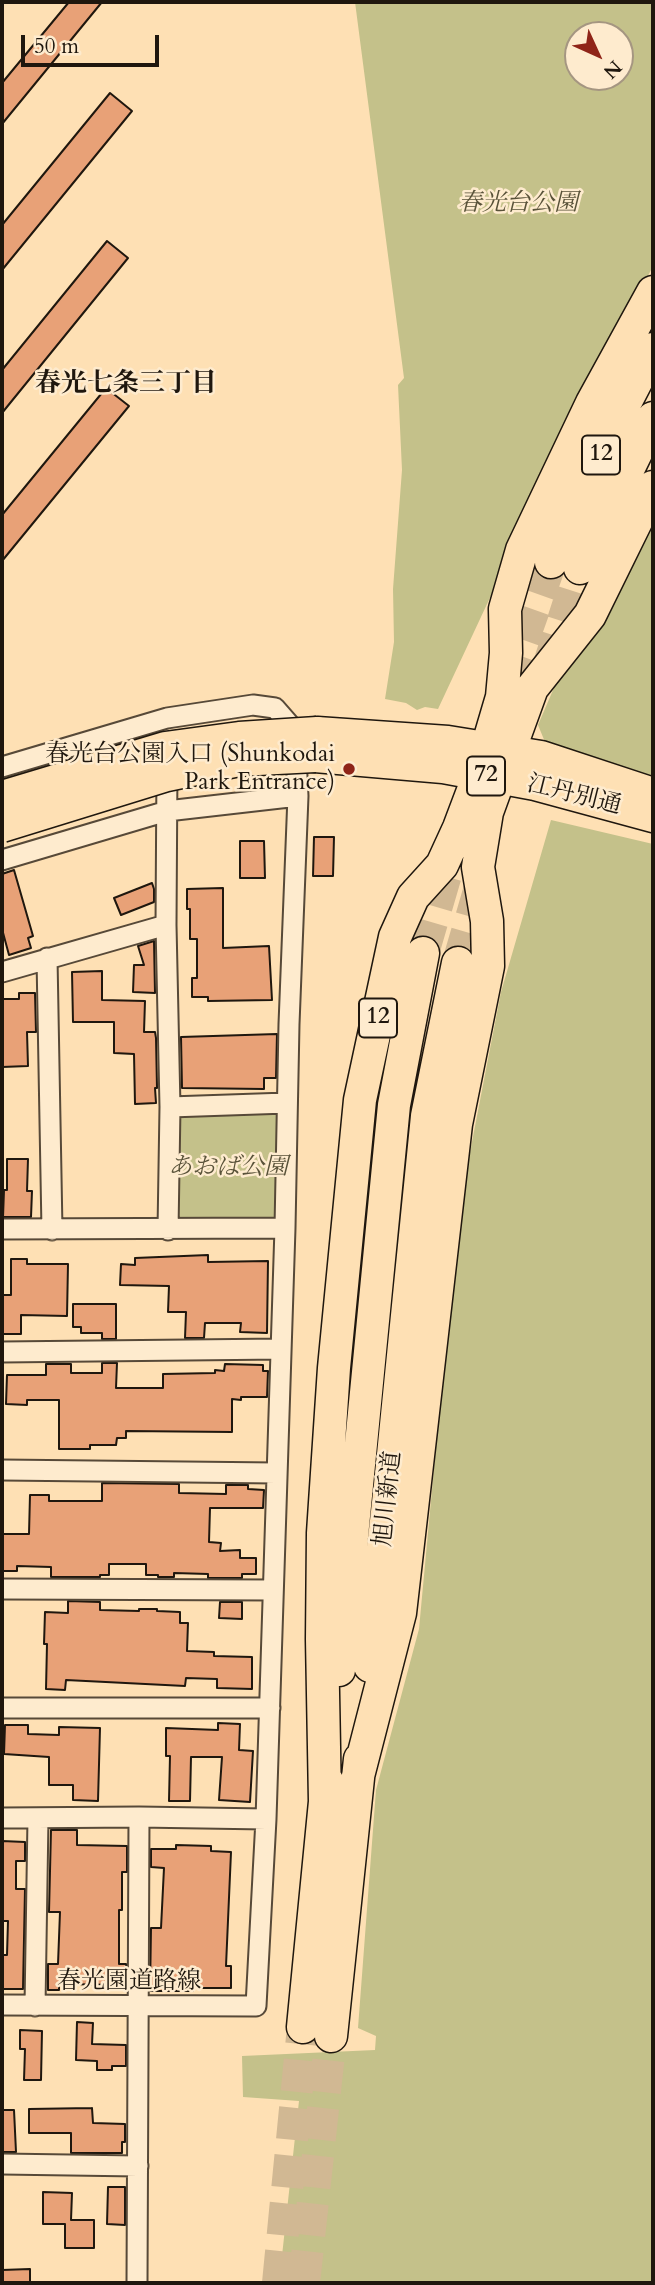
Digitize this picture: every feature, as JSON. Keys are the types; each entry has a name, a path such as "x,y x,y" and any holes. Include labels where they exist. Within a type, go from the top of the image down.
{"highway":[{"name":"12","path":"357,1780 400,1612 456,1124 488,966 487,921 478,867 502,697 506,653 505,609 522,550 592,404 653,292"},
{"name":"12","path":"653,349 621,411 565,565 653,418"},
{"name":"12","path":"325,1802 323,1533 334,1368 360,1100 396,937 413,897 442,864 532,688 590,615 653,487"},
{"name":"旭川新道","path":"423,953 394,1105 325,1802 317,2032 357,1780 427,1116 457,962"}],"main road":[{"name":"江丹別通","path":"2,796 165,747 239,737 316,744 448,741 534,785 653,817"},
{"name":"江丹別通","path":"2,827 167,776 316,744"},
{"name":"江丹別通","path":"493,763 541,756 653,793"}],"street":[{"path":"2,766 167,718 254,705 275,709 289,724 295,738 298,796 266,1819 2,1818"},
{"path":"167,718 166,925 170,1107 168,1230"},
{"path":"2,860 167,811 298,796"},
{"path":"2,972 166,925"},
{"path":"47,958 52,1230"},
{"path":"170,1107 288,1103"},
{"path":"2,1229 285,1228"},
{"path":"2,1352 281,1349"},
{"path":"2,1470 276,1473"},
{"path":"2,1589 273,1590"},
{"path":"2,1708 270,1708"},
{"path":"137,2283 139,1817"},
{"path":"36,2006 38,1818"},
{"name":"春光園道路線","path":"2,2005 256,2006 266,1819"},
{"path":"2,2164 138,2166"}],"green space":[{"name":"春光台公園","path":"355,2 653,2 653,266 558,452 438,709 425,707 417,710 406,703 385,699 394,642 393,589 402,470 398,385 404,378"},
{"path":"653,515 653,784 562,755 545,742 538,725 562,669 604,622"},
{"path":"551,820 653,844 653,2283 279,2283 299,2101 243,2097 242,2056 375,2050 376,2036 358,2028 376,1790 419,1629 465,1178 501,992"},
{"name":"あおば公園","path":"287,1103 285,1228 168,1230 170,1107"}],"building":[{"path":"69,2 102,2 2,124 2,83"},
{"path":"110,93 132,111 2,270 2,225"},
{"path":"107,241 128,258 2,413 2,370"},
{"path":"106,388 129,406 2,561 2,515"},
{"path":"314,837 334,837 333,876 313,876"},
{"path":"240,841 264,841 265,878 240,878"},
{"path":"14,870 33,936 28,938 31,948 9,955 2,929 2,874"},
{"path":"152,883 154,902 121,915 114,898"},
{"path":"223,888 223,948 269,946 272,1000 208,1001 208,997 192,997 192,978 197,978 197,939 190,939 187,889"},
{"path":"154,941 155,993 133,992 134,965 144,965 138,946"},
{"path":"102,971 102,1000 145,1001 144,1032 155,1032 156,1038 156,1103 135,1104 134,1054 114,1053 114,1022 73,1022 72,972"},
{"path":"19,993 35,993 36,1032 27,1032 28,1066 2,1067 2,999 19,999"},
{"path":"277,1034 276,1078 264,1078 264,1089 182,1088 181,1037"},
{"path":"7,1159 28,1159 27,1191 32,1191 31,1217 3,1217 4,1190 7,1190"},
{"path":"208,1255 208,1262 268,1261 267,1333 240,1332 241,1323 205,1323 204,1338 185,1338 186,1312 168,1312 169,1286 120,1285 121,1264 135,1265 135,1258"},
{"path":"11,1259 27,1259 27,1264 68,1264 67,1316 21,1315 21,1334 2,1334 2,1295 11,1295"},
{"path":"73,1304 116,1304 116,1339 102,1339 102,1333 81,1333 81,1327 73,1327"},
{"path":"102,1363 117,1363 116,1388 163,1388 163,1374 215,1373 215,1370 224,1371 225,1364 263,1365 263,1371 268,1371 267,1397 232,1399 232,1432 126,1431 126,1438 117,1438 116,1445 90,1445 90,1449 59,1449 59,1400 27,1400 27,1405 6,1404 7,1375 46,1375 46,1364 71,1364 71,1373 102,1373"},
{"path":"102,1483 179,1484 179,1493 226,1494 226,1485 248,1485 248,1489 264,1490 263,1508 210,1508 209,1542 221,1543 220,1551 240,1550 240,1558 256,1558 256,1574 242,1574 242,1578 208,1578 208,1574 174,1573 174,1577 158,1577 146,1575 146,1564 109,1564 109,1575 100,1577 51,1577 51,1567 17,1566 17,1571 2,1571 2,1534 29,1534 30,1495 49,1495 49,1501 102,1501"},
{"path":"68,1601 100,1602 100,1610 157,1609 180,1612 180,1623 188,1623 187,1651 214,1652 214,1656 252,1657 252,1689 217,1688 217,1679 186,1678 185,1686 66,1680 65,1690 46,1689 45,1612 68,1613"},
{"path":"220,1602 242,1602 242,1619 219,1618"},
{"path":"218,1723 240,1724 239,1750 253,1751 250,1802 219,1800 222,1757 191,1757 190,1801 169,1801 170,1756 166,1756 166,1728 218,1730"},
{"path":"5,1725 28,1725 28,1734 59,1735 59,1727 100,1728 98,1801 73,1800 73,1785 49,1785 49,1757 4,1754"},
{"path":"51,1830 77,1830 77,1845 127,1846 127,1872 122,1872 122,1910 119,1910 119,1964 126,1964 126,1985 59,1984 59,1990 48,1990 48,1964 58,1964 60,1912 49,1912"},
{"path":"2,1841 25,1842 25,1861 16,1861 16,1889 25,1889 23,1989 3,1989 3,1955 7,1955 8,1921 2,1921"},
{"path":"176,1845 211,1846 211,1851 231,1852 226,1966 231,1966 231,1988 150,1991 151,1928 161,1928 164,1868 151,1867 151,1849 176,1849"},
{"path":"77,2022 93,2023 92,2044 126,2045 126,2066 97,2070 97,2061 76,2060"},
{"path":"20,2030 42,2031 41,2080 24,2080 25,2049 20,2049"},
{"path":"92,2108 93,2123 125,2124 122,2153 71,2153 71,2133 29,2133 29,2109"},
{"path":"2,2110 14,2110 16,2152 2,2152"},
{"path":"108,2187 125,2187 125,2225 107,2224"},
{"path":"43,2192 72,2193 71,2220 94,2220 94,2248 65,2248 65,2224 43,2224"},
{"path":"30,2269 30,2283 2,2283 2,2270"}],"tunnel":[{"path":"507,685 551,562"},
{"path":"548,667 580,568"},
{"path":"423,953 454,847"},
{"path":"458,963 483,877"},
{"path":"278,2283 303,2027"},
{"path":"304,2283 331,2036"}],"place":[{"name":"春光台公園入口 (Shunkodai Park Entrance)","path":"349,769"}],"district":[{"name":"春光七条三丁目","path":"126,385"}]}
